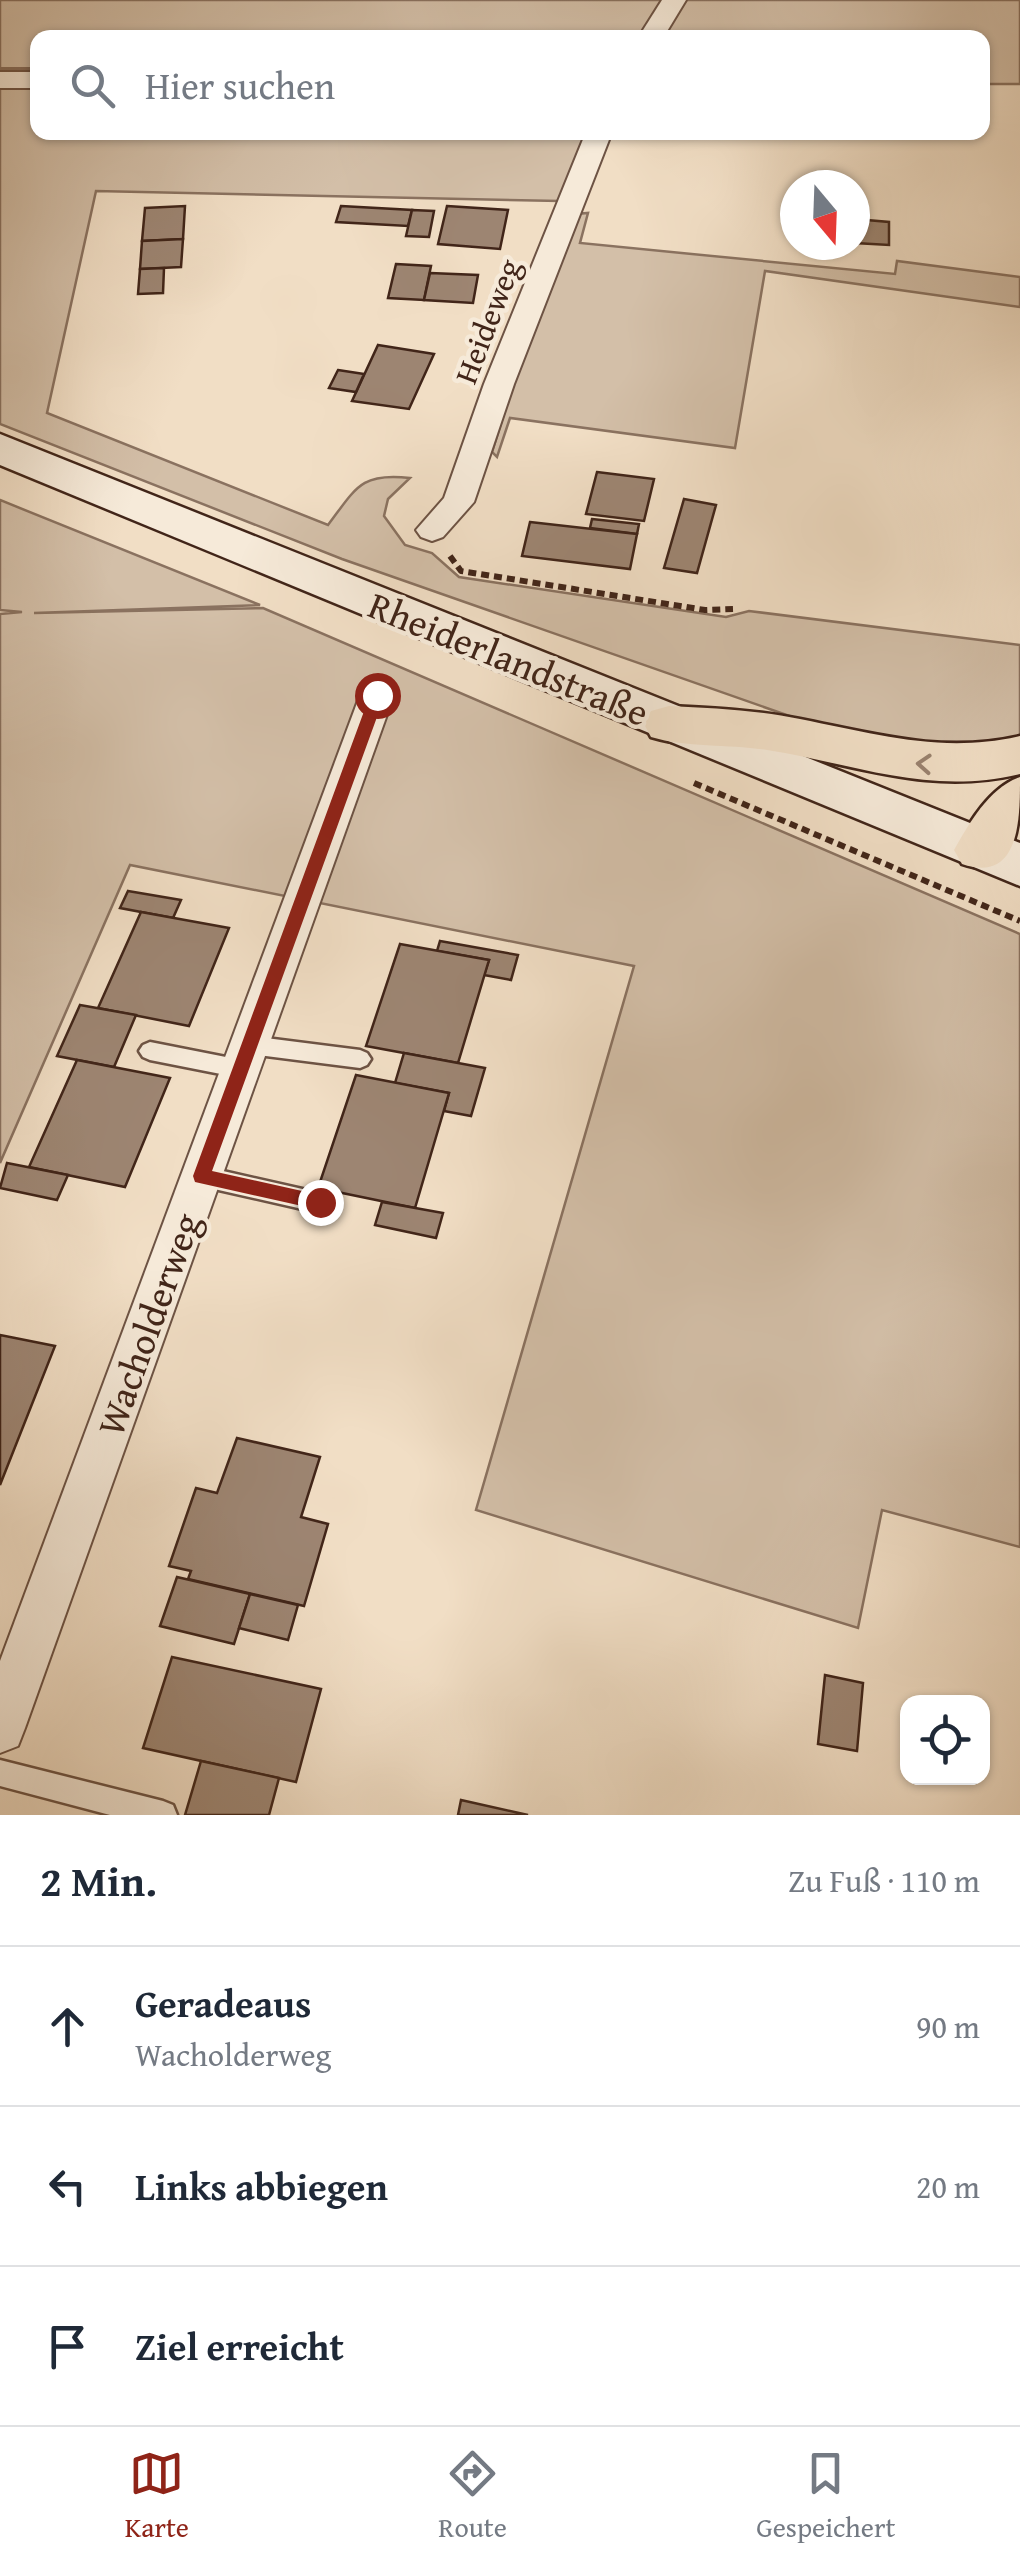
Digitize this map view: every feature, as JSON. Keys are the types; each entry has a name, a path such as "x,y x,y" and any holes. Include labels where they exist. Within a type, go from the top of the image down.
{"main road":[{"name":"Rheiderlandstraße","path":"0,448 1001,857"},
{"path":"668,724 770,732 898,762 950,766 1020,755"},
{"path":"1001,857 1020,797"}],"street":[{"path":"655,30 674,0"},
{"path":"0,80 30,80"},
{"name":"Heideweg","path":"432,530 458,502 499,384 597,140"},
{"name":"Wacholderweg","path":"0,1728 377,695"}],"lane":[{"path":"150,1051 360,1059"},
{"path":"202,1176 320,1202"},
{"path":"0,1774 163,1815"}],"path":[{"path":"432,530 460,571 706,610 733,609"}],"shaded area":[{"path":"0,0 663,0 644,30 30,30 30,76 0,76"},
{"path":"683,0 1020,0 1020,84 990,84 990,30 664,30"},
{"path":"0,83 30,83 30,140 587,140 560,201 96,191 47,413 328,525 361,485 380,478 410,478 388,499 384,516 405,545 432,553 459,577 726,617 749,611 1020,645 1020,742 898,754 342,559 0,424"},
{"path":"588,213 580,243 895,274 897,261 1020,277 1020,307 765,271 735,448 510,418 497,457 492,452 533,322 576,214"},
{"path":"0,500 260,605 34,613 263,608 1020,934 1020,1547 882,1510 858,1628 476,1510 634,966 130,865 0,1163 0,614 22,612 0,610"}],"building":[{"path":"185,206 183,239 142,241 145,208"},
{"path":"341,206 412,210 408,226 336,222"},
{"path":"447,206 508,210 500,249 438,244"},
{"path":"412,210 434,211 429,237 406,236"},
{"path":"870,220 889,222 889,245 870,244"},
{"path":"183,239 181,267 140,269 142,241"},
{"path":"396,264 431,266 424,300 388,298"},
{"path":"164,268 163,293 138,294 140,269"},
{"path":"430,273 478,275 473,303 424,300"},
{"path":"378,345 434,354 409,409 352,401"},
{"path":"338,370 364,374 356,392 329,388"},
{"path":"597,472 654,479 644,521 586,514"},
{"path":"684,499 716,505 697,573 664,568"},
{"path":"592,519 639,524 637,534 590,528"},
{"path":"530,522 637,534 630,569 522,556"},
{"path":"128,891 181,900 173,918 120,908"},
{"path":"141,912 229,928 189,1026 98,1008"},
{"path":"440,941 518,955 511,980 484,975 489,960 437,951"},
{"path":"400,944 489,960 458,1063 366,1046"},
{"path":"80,1005 136,1015 114,1067 57,1056"},
{"path":"404,1053 485,1068 471,1116 444,1111 449,1093 395,1083"},
{"path":"77,1060 170,1078 125,1187 29,1167"},
{"path":"356,1075 449,1093 415,1208 318,1188"},
{"path":"7,1163 68,1175 57,1200 0,1188"},
{"path":"382,1202 443,1213 436,1238 375,1225"},
{"path":"0,1335 55,1346 0,1485"},
{"path":"237,1438 320,1457 301,1517 328,1524 304,1606 188,1579 191,1571 169,1566 196,1488 217,1493"},
{"path":"177,1577 250,1594 234,1644 160,1626"},
{"path":"250,1594 298,1605 288,1640 239,1628"},
{"path":"172,1657 321,1689 296,1782 143,1748"},
{"path":"825,1675 863,1683 857,1751 818,1744"},
{"path":"201,1761 279,1778 269,1815 185,1815"},
{"path":"461,1800 528,1815 458,1815"}],"waterway":[{"path":"0,70 30,70"}],"route":[{"path":"320,1202 202,1176 377,695"}]}
